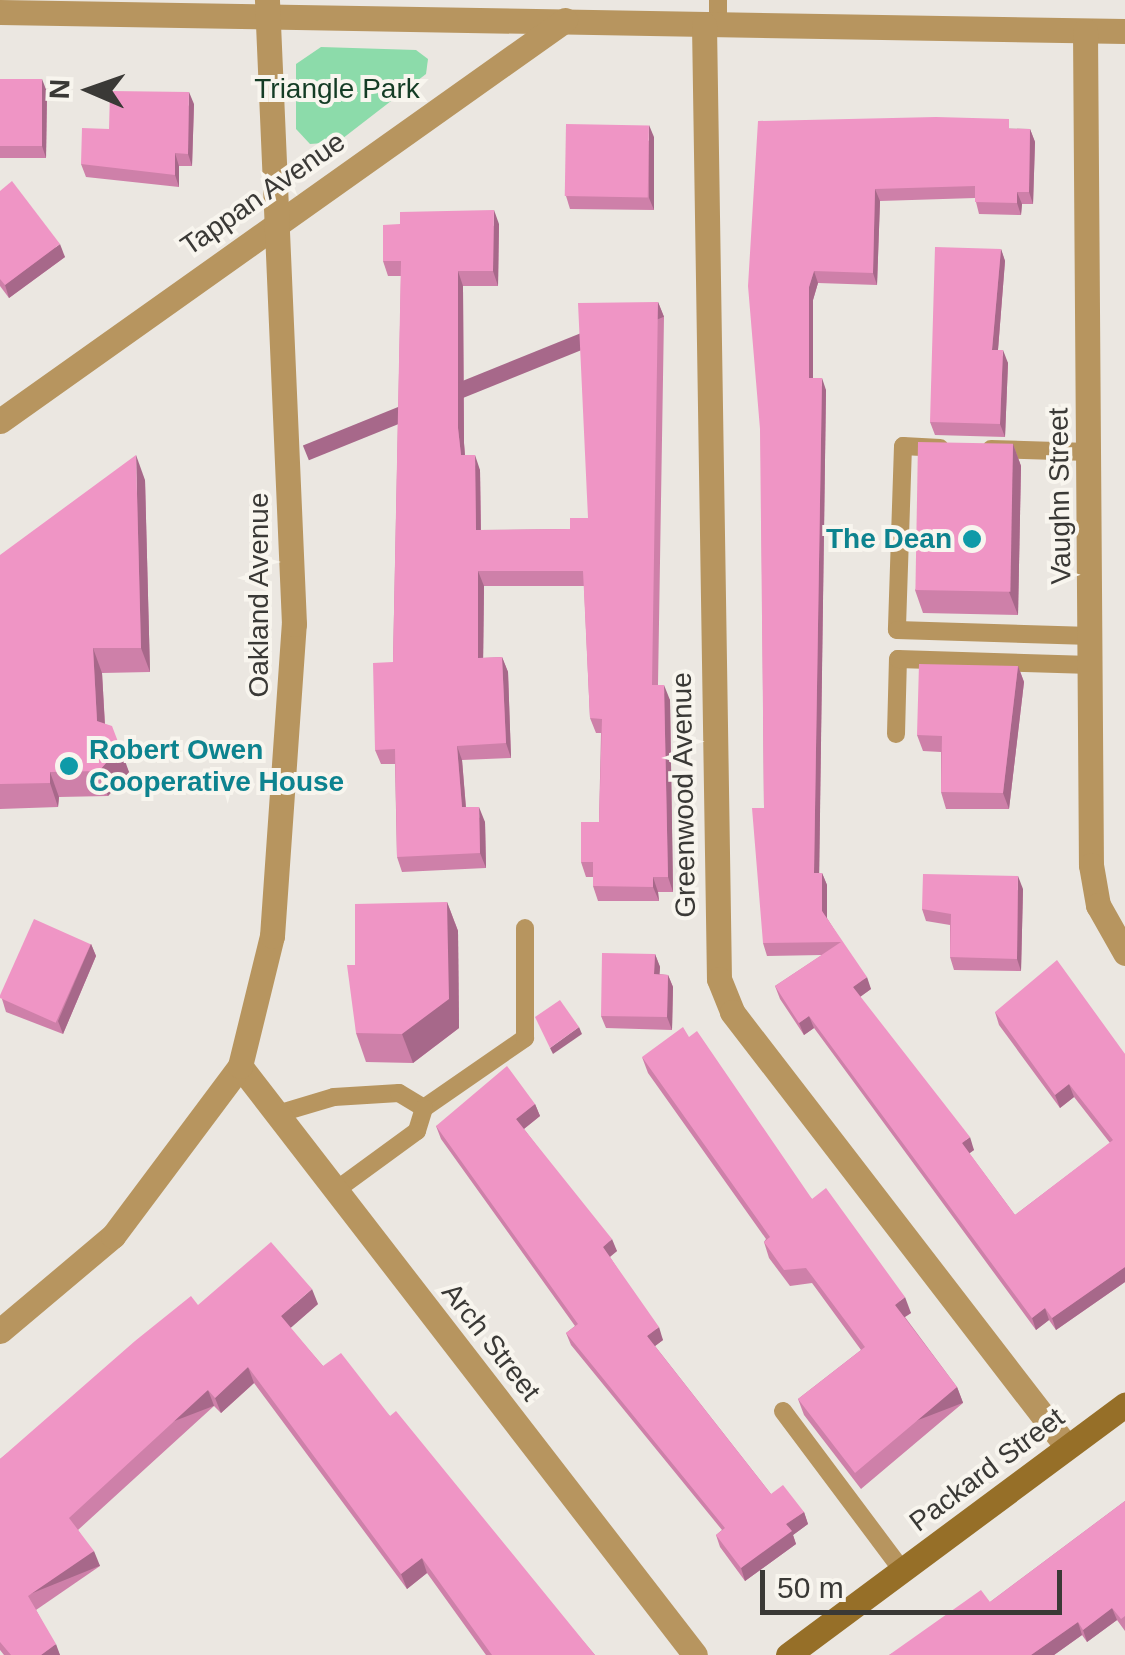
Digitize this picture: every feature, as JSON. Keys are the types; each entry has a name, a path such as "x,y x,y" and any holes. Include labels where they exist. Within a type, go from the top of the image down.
{"main road":[{"name":"Packard Street","path":"788,1655 1125,1404"}],"street":[{"path":"0,12 267,8 566,20 713,17 1125,31"},
{"name":"Oakland Avenue","path":"0,1332 112,1236 240,1066 272,936 294,624 267,8"},
{"name":"Greenwood Avenue","path":"713,17 719,979 732,1012 1068,1447"},
{"name":"Tappan Avenue","path":"0,422 278,218 566,20"},
{"name":"Vaughn Street","path":"1086,30 1091,865 1098,905 1125,954"},
{"name":"Arch Street","path":"240,1066 695,1655"}],"lane":[{"path":"1090,452 903,446 897,630 1091,636"},
{"path":"896,734 898,659 1092,665"},
{"path":"336,1190 417,1131 424,1108 525,1038 525,928"},
{"path":"278,1114 334,1096 399,1093 424,1108"},
{"path":"783,1411 902,1570"}],"green space":[{"name":"Triangle Park","path":"321,47 416,50 428,59 426,74 338,142 310,144 296,129 296,64"}],"building":[{"path":"0,79 42,79 42,146 0,146"},
{"path":"110,91 189,92 188,154 175,153 175,175 81,164 82,128 109,129"},
{"path":"1009,119 1009,129 1030,129 1029,192 1017,192 1017,203 975,202 975,186 875,189 873,273 814,271 809,287 809,378 822,378 814,873 822,873 822,911 867,977 853,987 970,1137 962,1143 1015,1215 1113,1140 1069,1084 1055,1095 995,1012 1057,960 1125,1054 1125,1267 1052,1318 1045,1308 1032,1318 809,1016 799,1023 775,986 841,942 763,943 752,808 764,808 760,429 748,286 758,121"},
{"path":"566,124 649,125 648,197 565,196"},
{"path":"12,181 60,244 5,285 0,279 0,191"},
{"path":"494,210 493,271 458,271 458,428 461,455 475,455 476,530 570,529 570,518 588,518 578,303 658,302 652,685 664,685 668,877 653,877 653,887 593,886 593,862 581,862 581,822 599,822 602,719 590,718 583,571 478,571 478,658 502,657 506,743 457,746 462,807 479,807 480,853 397,857 395,749 375,750 373,663 393,662 401,261 383,261 383,225 400,224 400,212"},
{"path":"935,247 1001,249 992,350 1003,350 1000,424 930,422"},
{"name":"The Dean","path":"918,442 1013,444 1010,592 915,590"},
{"path":"136,455 141,648 93,648 97,721 112,726 120,747 99,771 50,772 50,783 0,784 0,555"},
{"path":"919,664 1018,666 1003,793 941,792 942,736 917,735"},
{"path":"923,874 1018,876 1017,959 950,957 951,914 922,909"},
{"path":"447,902 449,999 402,1034 356,1033 347,965 355,965 355,904"},
{"path":"34,919 91,944 56,1023 0,998"},
{"path":"602,953 655,954 654,974 668,975 667,1017 601,1016"},
{"path":"560,1000 579,1027 550,1048 535,1017"},
{"path":"683,1027 689,1037 697,1031 812,1199 826,1188 905,1297 895,1305 957,1387 855,1473 798,1399 865,1347 806,1268 784,1270 764,1242 770,1237 642,1057"},
{"path":"507,1066 535,1104 516,1119 612,1239 603,1247 659,1327 647,1336 771,1494 783,1485 804,1512 786,1524 792,1531 741,1568 716,1535 725,1528 566,1333 578,1324 436,1126"},
{"path":"271,1242 312,1289 281,1316 323,1366 341,1353 390,1416 396,1411 595,1655 492,1655 422,1558 401,1574 248,1367 215,1398 208,1390 69,1518 94,1551 28,1596 56,1644 41,1655 11,1655 0,1642 0,1459 191,1296 198,1305"},
{"path":"1125,1501 1125,1616 1121,1619 1112,1608 1083,1630 1078,1622 1031,1655 889,1655 981,1590 990,1602"}],"place":[{"name":"The Dean","path":"972,539"},
{"name":"Robert Owen Cooperative House","path":"69,766"}]}
